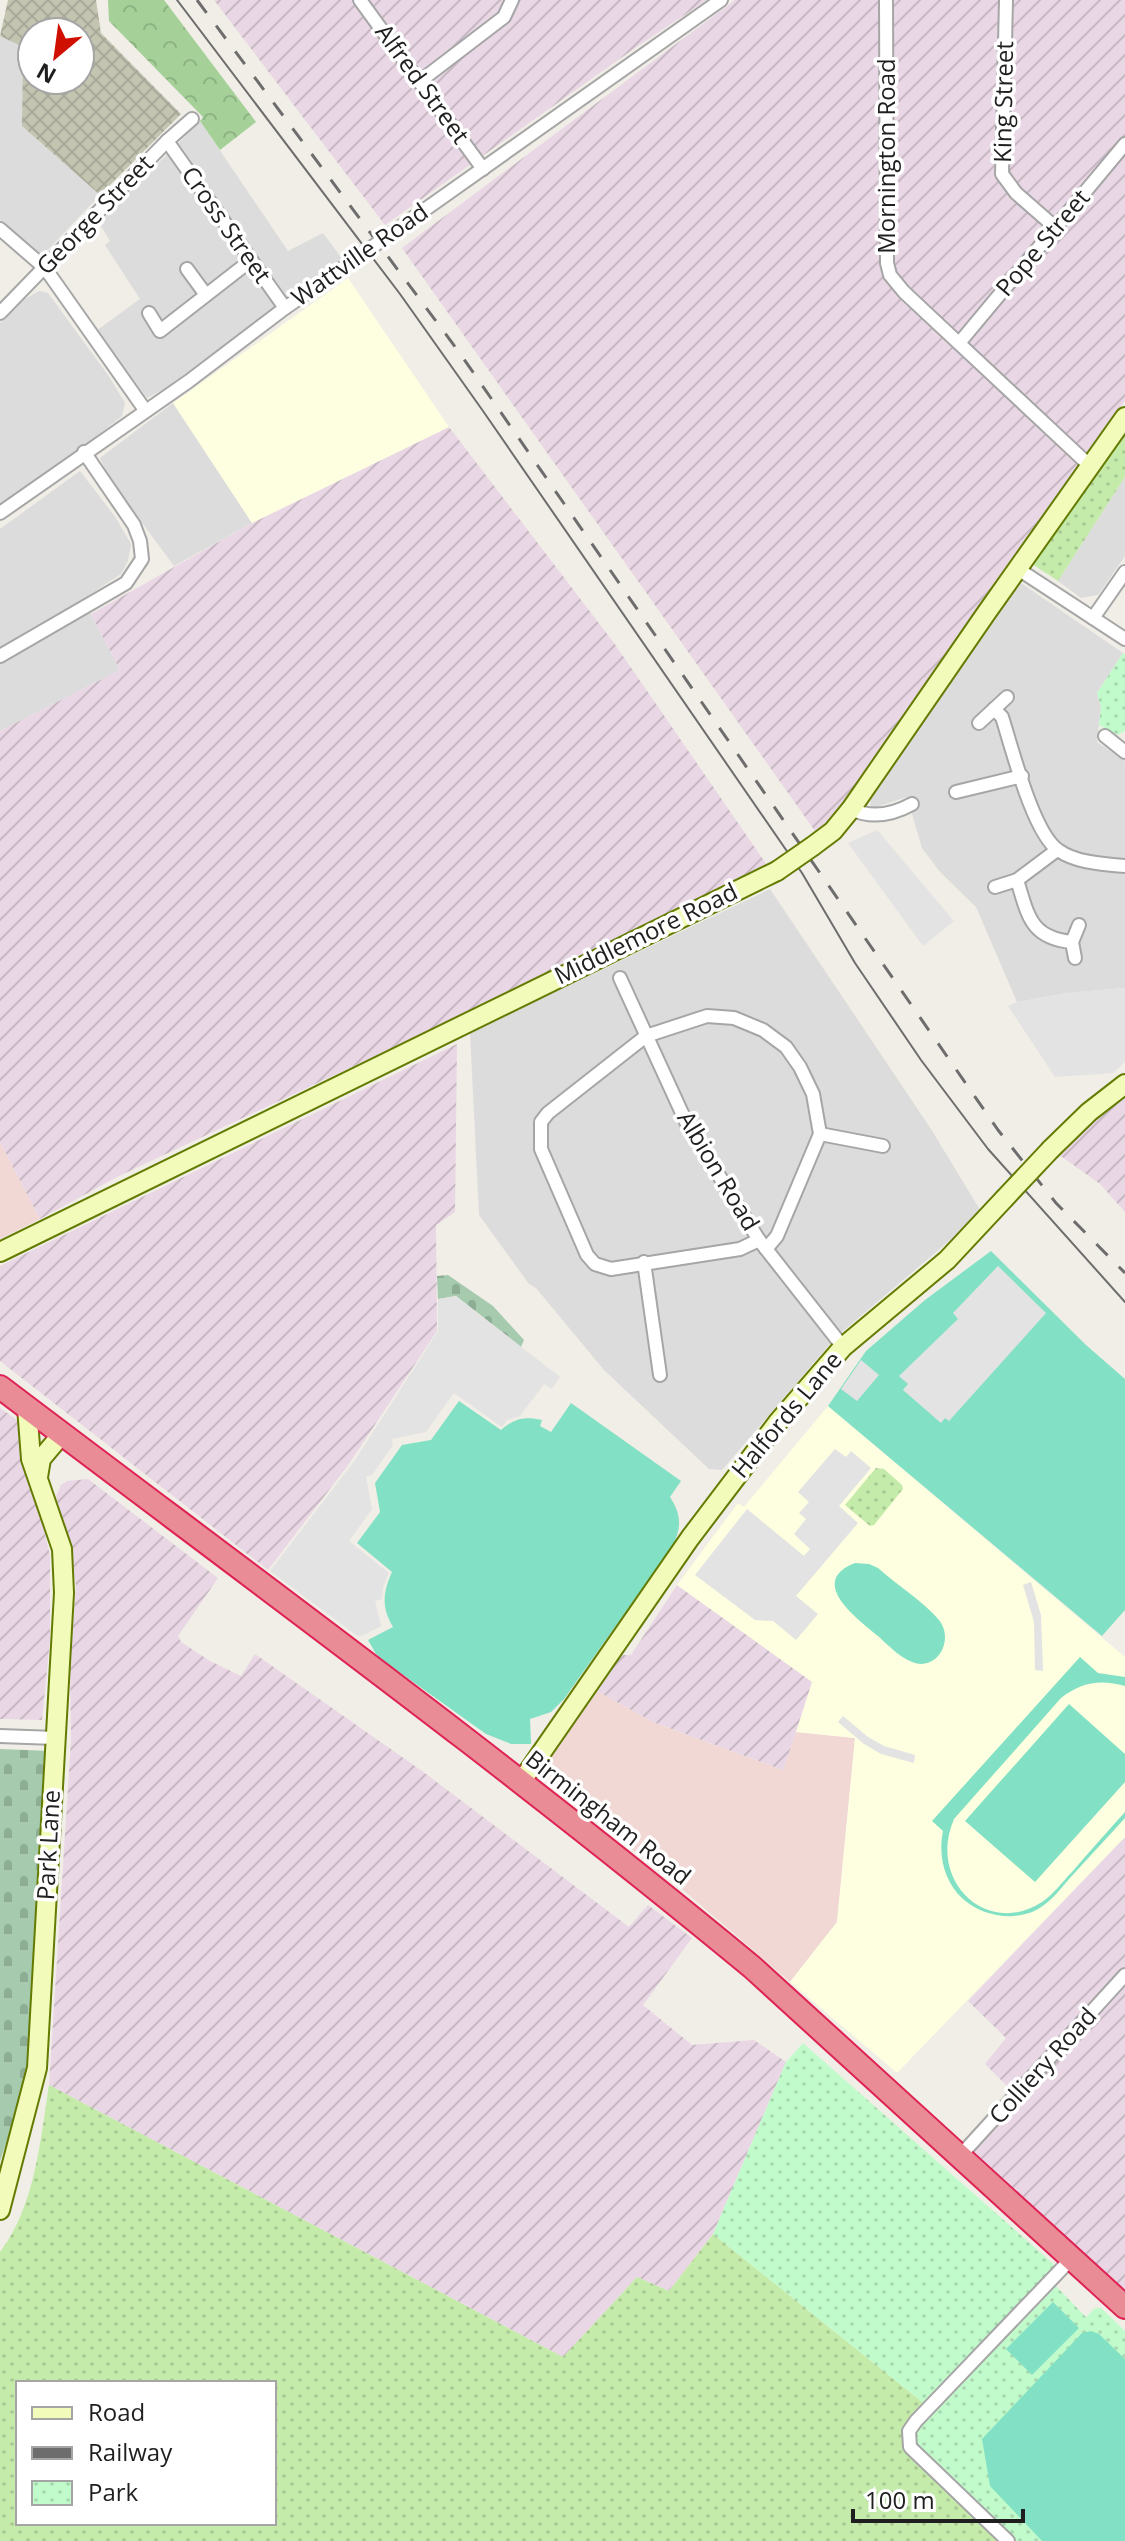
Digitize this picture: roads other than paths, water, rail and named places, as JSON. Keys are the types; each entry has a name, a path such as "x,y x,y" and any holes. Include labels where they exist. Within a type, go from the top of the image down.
{"highway":[{"name":"Birmingham Road","path":"0,1387 521,1782 752,1967 1125,2307"}],"street":[{"name":"Alfred Street","path":"360,0 483,169"},
{"path":"419,82 504,17 512,0"},
{"name":"Wattville Road","path":"0,513 721,0"},
{"name":"Mornington Road","path":"886,0 887,263 890,275 904,292 1090,466"},
{"name":"King Street","path":"1006,0 1002,174 1016,193 1056,228"},
{"name":"George Street","path":"0,313 192,119"},
{"name":"Cross Street","path":"167,141 285,308"},
{"name":"Pope Street","path":"960,342 1125,144"},
{"path":"0,229 45,268 145,410"},
{"path":"149,313 160,331 250,261"},
{"path":"187,269 206,295"},
{"name":"Middlemore Road","path":"0,1252 777,871 813,846 833,831 851,809 1125,417"},
{"path":"0,656 126,583 142,559 134,525 84,452"},
{"path":"1018,569 1125,639"},
{"path":"1093,618 1125,572"},
{"path":"979,723 1007,697"},
{"path":"994,709 1002,717 1035,818 1045,836 1057,850 1088,861 1125,866"},
{"path":"1105,736 1123,745"},
{"path":"956,792 1022,776"},
{"path":"851,809 874,816 912,804"},
{"path":"995,887 1017,880 1057,850"},
{"path":"1017,880 1034,927 1044,935 1072,942"},
{"path":"1075,958 1072,942 1079,925"},
{"name":"Albion Road","path":"620,978 687,1124 763,1245 843,1347"},
{"path":"707,1016 734,1018 763,1030 786,1047 813,1094 820,1134 777,1236 763,1245 605,1268 595,1264 587,1255 541,1149 539,1133 541,1122 548,1113 646,1036 707,1016"},
{"name":"Halfords Lane","path":"1108,1096 1125,1073"},
{"name":"Halfords Lane","path":"521,1782 714,1505 778,1422 843,1347 947,1260 1051,1149 1125,1084"},
{"path":"820,1134 883,1146"},
{"path":"644,1262 660,1375"},
{"name":"Park Lane","path":"0,2210 37,2068 64,1593 62,1549 28,1441 27,1407"},
{"path":"38,1480 41,1459 62,1434"},
{"path":"0,1736 55,1738"},
{"name":"Colliery Road","path":"960,2156 1125,1975"},
{"path":"1008,2541 910,2447 909,2431 1072,2258"}],"tram line":[{"path":"177,0 400,294 483,411 802,873 855,963 921,1060 988,1149 1125,1302"}],"railway":[{"path":"197,0 459,352 998,1130 1056,1203 1125,1273"}]}
